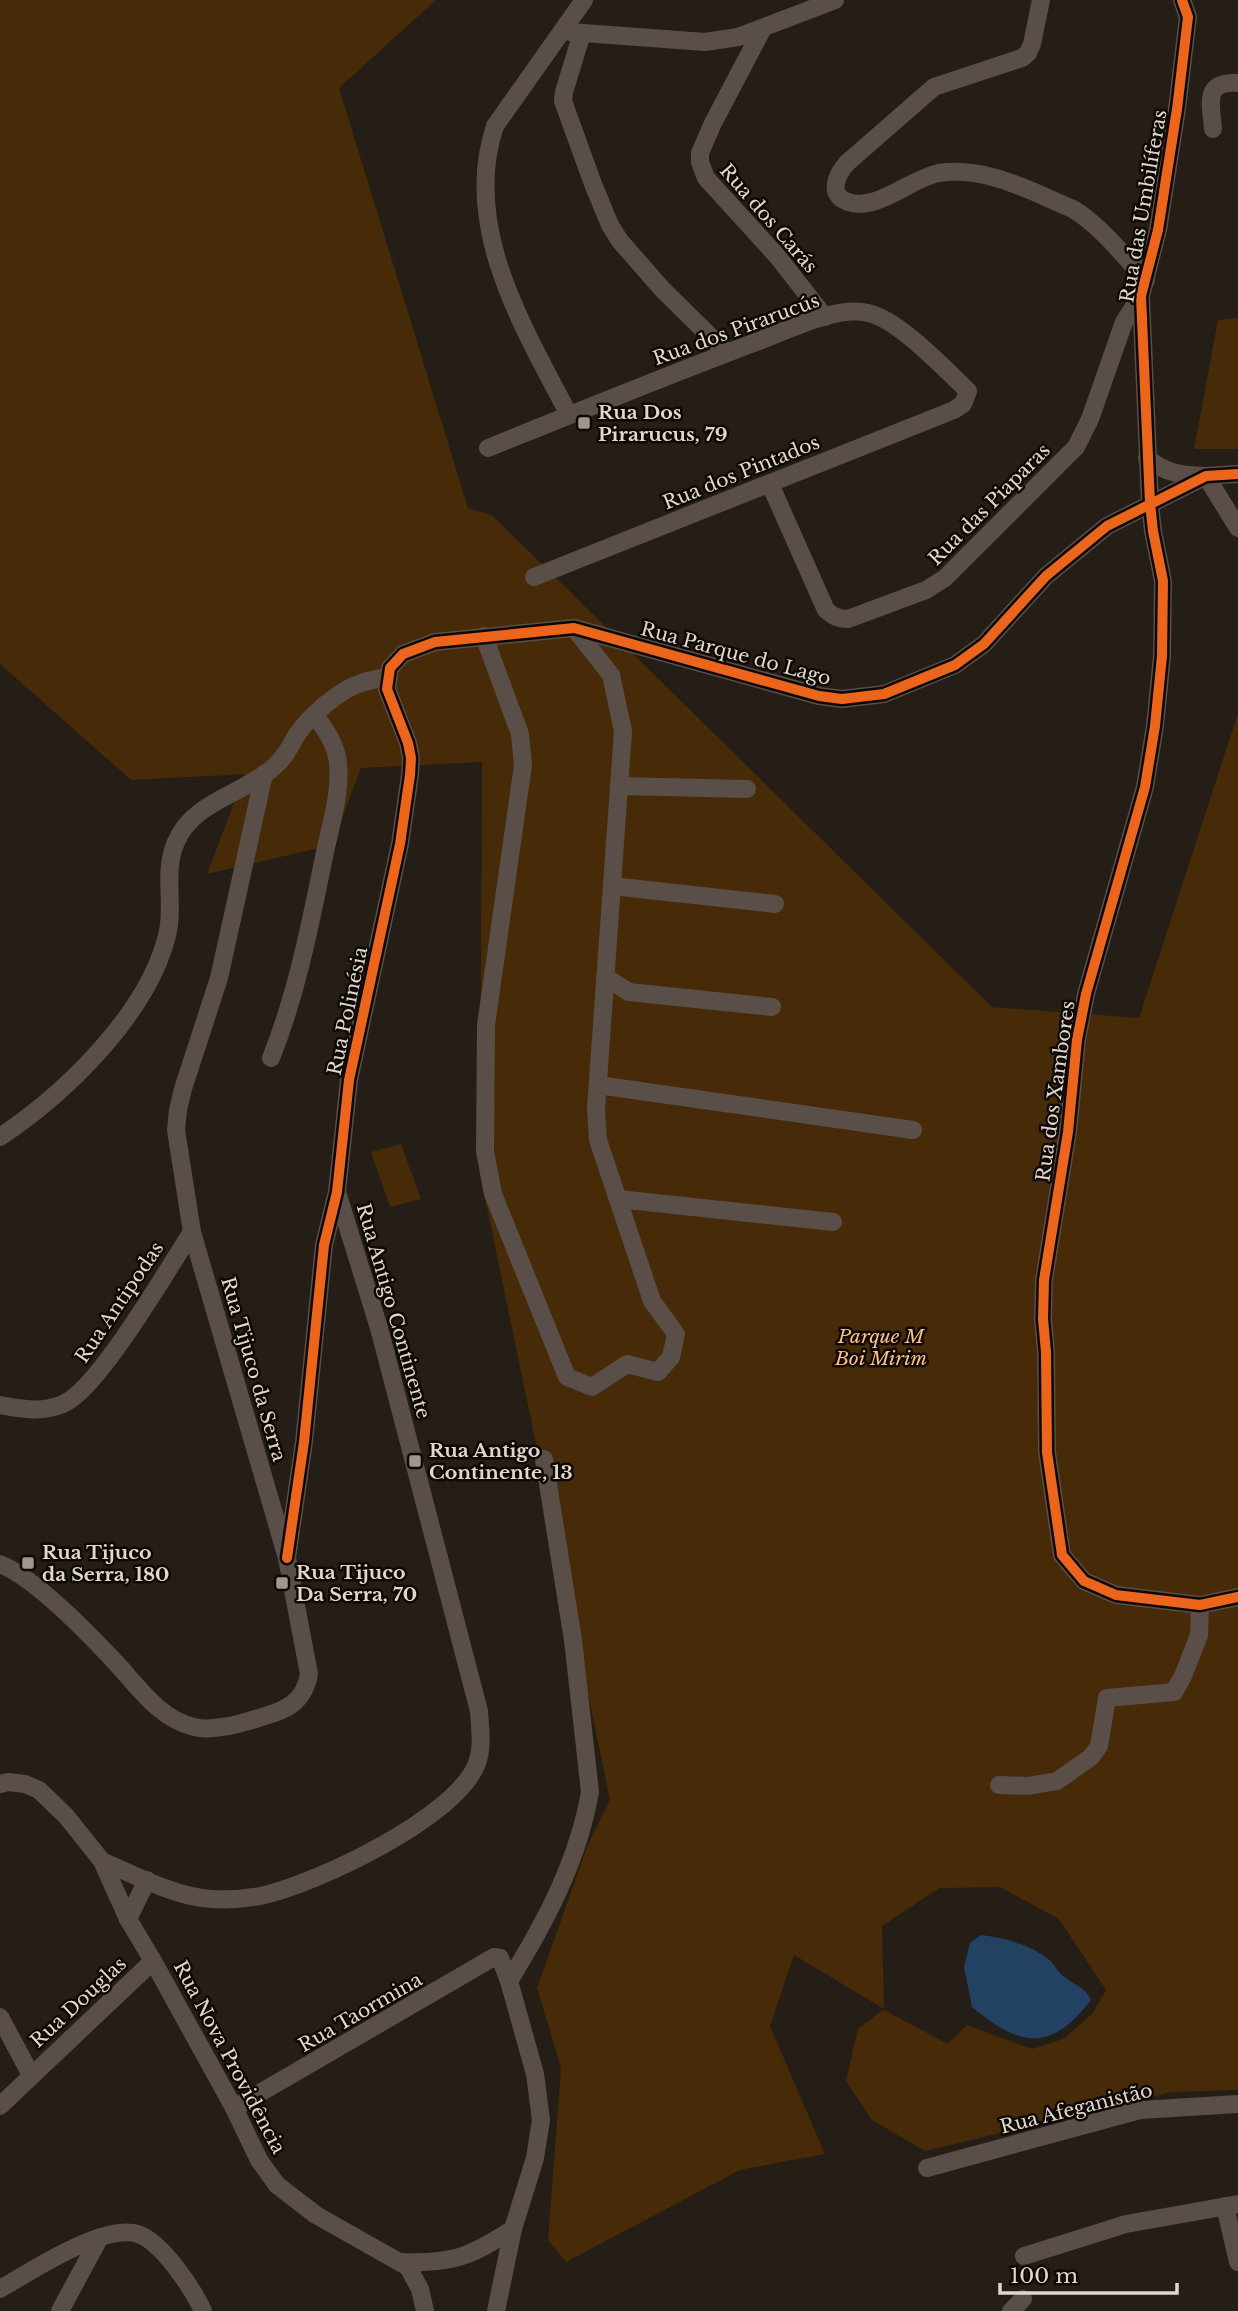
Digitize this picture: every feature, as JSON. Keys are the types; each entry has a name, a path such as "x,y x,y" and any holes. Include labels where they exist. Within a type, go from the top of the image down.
{"street":[{"path":"569,415 518,316 490,234 485,200 488,149 495,126 584,0"},
{"path":"562,31 705,42 738,37 835,0"},
{"name":"Rua das Umbilíferas","path":"1150,503 1143,288 1158,230 1177,109 1188,18 1182,0"},
{"path":"1037,1 1032,44 1028,53 1012,63 934,87 847,163 839,172 835,183 836,193 850,203 865,203 898,192 924,177 939,173 981,173 1085,216 1096,224 1143,288"},
{"name":"Rua dos Carás","path":"763,28 713,122 700,153 700,162 706,178 777,256 825,317"},
{"path":"582,33 563,101 610,225 634,260 727,353"},
{"path":"1213,129 1210,96 1223,82 1238,83"},
{"name":"Rua das Piaparas","path":"770,484 826,610 832,615 839,619 848,619 926,590 945,578 1076,447 1090,419 1124,322 1143,288"},
{"name":"Rua dos Pirarucús","path":"488,447 727,353 825,317 853,310 883,318 922,348 968,391 962,404"},
{"name":"Rua dos Pintados","path":"534,577 954,410 962,404"},
{"name":"Rua Parque do Lago","path":"1147,458 1159,468 1177,475 1238,474"},
{"path":"1206,476 1238,528"},
{"name":"Rua Parque do Lago","path":"574,628 819,696 842,699 884,694 955,665 973,653 1030,592 1107,526 1206,476"},
{"name":"Rua dos Xambores","path":"1150,503 1163,581 1162,656 1146,787 1081,1017 1068,1132 1044,1280 1042,1319 1046,1360 1047,1452 1062,1555 1084,1581 1116,1595 1200,1605 1238,1597"},
{"path":"0,1137 66,1086 117,1031 155,970 163,953 169,928 169,866 175,843 186,824 213,804 273,768 288,752 297,734 315,715 338,695 363,681 387,677 390,667 403,654 435,642 484,636 574,628 611,674 623,731 596,1109 598,1140 652,1301 676,1334 671,1357 658,1372 627,1364 592,1387 567,1377 493,1194 485,1151 486,1025 523,765 520,734 484,636"},
{"name":"Rua Polinésia","path":"287,1558 304,1442 324,1245 337,1192 349,1080 400,844 410,775 408,743 387,689 387,677"},
{"path":"271,1058 288,1017 302,961 335,802 338,773 336,755 328,734 315,715"},
{"name":"Rua Tijuco da Serra","path":"0,1564 15,1570 82,1628 166,1715 180,1723 208,1729 260,1718 287,1709 300,1699 307,1686 309,1674 287,1558 192,1232 177,1141 178,1110 219,978 264,774"},
{"path":"619,786 747,789"},
{"path":"612,886 775,904"},
{"path":"605,977 629,992 772,1007"},
{"path":"597,1085 913,1130"},
{"name":"Rua Antigo Continente","path":"102,1861 147,1880 208,1899 260,1896 299,1885 395,1839 456,1794 478,1763 481,1745 478,1711 417,1467 337,1192"},
{"path":"618,1199 833,1222"},
{"name":"Rua Antipodas","path":"0,1405 33,1411 66,1403 84,1390 109,1358 192,1232"},
{"path":"324,1245 358,1257"},
{"path":"496,2311 513,2229 534,2158 541,2120 536,2074 509,1982 540,1932 555,1899 586,1816 590,1792 573,1640 544,1459"},
{"path":"999,1785 1028,1786 1057,1781 1091,1757 1100,1746 1107,1698 1174,1692 1199,1635 1200,1605"},
{"name":"Rua Nova Providência","path":"0,1784 25,1784 39,1790 66,1816 102,1861 128,1919 234,2108 259,2160 283,2191 316,2215 400,2262 414,2274 425,2311"},
{"path":"128,1919 147,1880"},
{"name":"Rua Taormina","path":"234,2108 494,1956 500,1958 503,1963 509,1982"},
{"name":"Rua Douglas","path":"0,2106 153,1961"},
{"name":"Rua Douglas","path":"0,2017 31,2075"},
{"name":"Rua Afeganistão","path":"927,2168 1140,2110 1238,2104"},
{"path":"1024,2256 1126,2224 1232,2205 1238,2262"},
{"path":"400,2262 447,2262 465,2257 513,2229"},
{"path":"0,2289 75,2247 100,2237 131,2233 154,2244 177,2270 203,2311"},
{"path":"60,2311 100,2237"}],"green space":[{"name":"Parque M Boi Mirim","path":"0,0 436,0 339,88 468,508 492,515 992,1007 1139,1018 1238,713 1238,2090 1171,2092 925,2151 872,2120 846,2081 858,2029 884,2009 794,1955 770,2026 825,2154 740,2170 566,2262 548,2240 561,2068 537,1988 588,1844 610,1800 480,1174 482,762 361,768 332,845 207,874 245,774 131,780 0,664","holes":["1000,1887 1059,1919 1106,1990 1092,2014 1063,2039 1032,2049 967,2025 948,2044 884,2010 882,1926 939,1888"]},
{"path":"1238,318 1238,449 1194,449 1218,320"},
{"path":"401,1144 421,1199 390,1207 371,1152"}],"water":[{"path":"981,1935 1016,1942 1033,1949 1086,1992 1091,2000 1062,2029 1048,2036 1034,2038 1005,2030 972,2007 964,1967 970,1943"}],"cycle path":[{"path":"1182,0 1188,17 1177,109 1158,230 1141,296 1150,503 1163,581 1162,656 1145,787 1086,994 1077,1040 1068,1132 1044,1280 1047,1452 1062,1555 1084,1581 1116,1595 1200,1605 1238,1597"},
{"path":"287,1558 304,1442 324,1245 337,1192 349,1080 400,844 410,775 408,743 387,689 390,668 403,654 435,642 574,628 819,696 842,699 884,694 955,665 984,644 1046,576 1107,526 1206,476 1238,474"}],"place":[{"name":"Rua Dos Pirarucus, 79","path":"584,423"},
{"name":"Rua Antigo Continente, 13","path":"415,1461"},
{"name":"Rua Tijuco da Serra, 180","path":"28,1563"},
{"name":"Rua Tijuco Da Serra, 70","path":"282,1583"}]}
